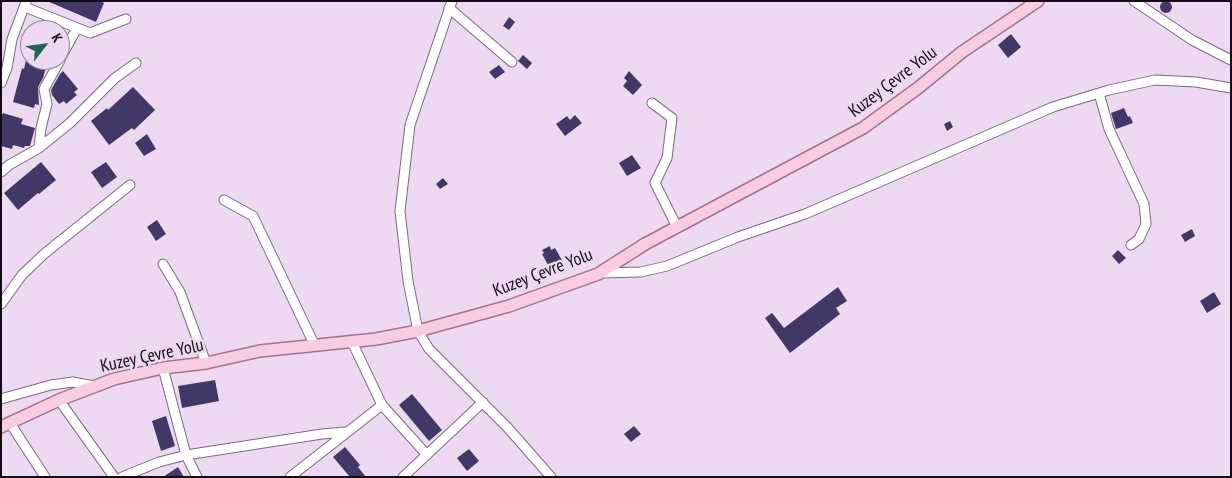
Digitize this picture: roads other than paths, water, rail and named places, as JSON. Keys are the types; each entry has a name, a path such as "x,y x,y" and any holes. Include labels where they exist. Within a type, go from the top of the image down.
{"main road":[{"name":"Kuzey Çevre Yolu","path":"6,425 59,400 114,379 163,368 206,363 260,351 376,339 418,331 509,306 598,274 645,244 864,128 962,52 1038,1"}],"street":[{"path":"1134,1 1192,40 1231,60"},
{"path":"1,83 7,68 12,39 26,4 90,33 126,19"},
{"path":"512,62 451,5 410,125 400,211 408,281 418,331 429,349 508,428 551,477"},
{"path":"70,41 77,28"},
{"path":"1,172 9,165 40,148 70,123 115,78 136,63"},
{"path":"40,148 41,128 47,104 44,89 54,70"},
{"path":"598,274 641,272 667,266 738,237 805,214 1053,107 1099,93 1155,80 1196,82 1231,88"},
{"path":"1099,93 1109,129 1144,204 1146,224 1139,239 1131,245"},
{"path":"652,103 672,118 667,158 655,183 677,227"},
{"path":"1,304 22,275 44,254 130,185"},
{"path":"224,200 253,216 315,346"},
{"path":"163,264 180,292 206,363"},
{"path":"352,342 382,405 426,455"},
{"path":"163,368 186,455 197,477"},
{"path":"1,399 51,384 73,382 94,386"},
{"path":"59,400 110,476"},
{"path":"403,477 483,402"},
{"path":"290,477 345,432 382,405"},
{"path":"6,425 45,477"},
{"path":"122,477 159,462 186,455 345,432"}]}
